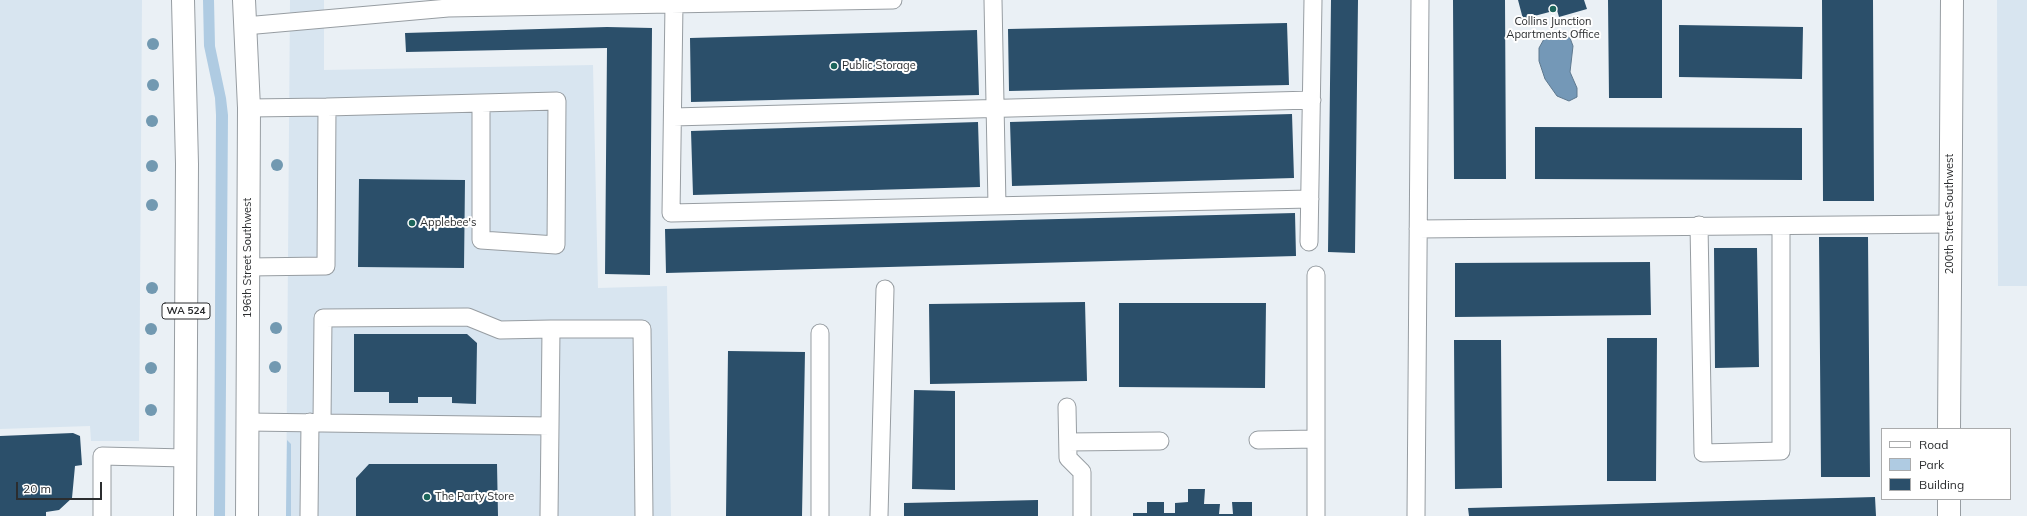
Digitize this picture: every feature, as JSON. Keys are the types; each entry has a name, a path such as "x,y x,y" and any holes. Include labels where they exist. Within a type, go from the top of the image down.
{"main road":[{"name":"WA 524","path":"183,0 187,164 185,516"},
{"name":"196th Street Southwest","path":"244,0 250,108 246,516"},
{"name":"200th Street Southwest","path":"1949,428 1952,0"},
{"path":"1949,500 1949,516"}],"lane":[{"path":"245,26 448,8 893,0"},
{"path":"993,0 997,206"},
{"path":"1309,242 1314,0"},
{"path":"1416,516 1420,0"},
{"path":"674,4 671,213 1310,199"},
{"path":"673,118 1312,100"},
{"path":"250,108 327,107 480,102 557,101 556,245 481,240 480,102"},
{"path":"248,267 326,266 327,107"},
{"path":"1418,229 1699,225 1781,226 1950,224"},
{"path":"1699,225 1703,453 1782,451 1781,226"},
{"path":"1316,275 1316,516"},
{"path":"879,516 885,289"},
{"path":"309,516 323,318 468,317 500,330 642,329 644,516"},
{"path":"549,516 551,329"},
{"path":"820,333 820,516"},
{"path":"1067,406 1068,458 1082,472 1082,516"},
{"path":"247,422 550,426"},
{"path":"1258,440 1316,439"},
{"path":"1068,442 1160,441"},
{"path":"102,516 102,456 185,458"}],"shaded area":[{"path":"0,0 142,0 139,441 91,441 90,426 0,429"},
{"path":"290,0 324,0 324,70 593,65 598,288 667,286 671,516 286,516"},
{"path":"1997,0 2027,0 2027,286 1998,286"},
{"path":"1554,32 1563,34 1570,38 1573,46 1570,72 1577,88 1577,97 1569,101 1557,96 1545,79 1539,61 1539,48 1544,39"}],"green space":[{"path":"203,0 214,0 215,46 228,115 225,516 214,516 216,115 215,98 204,46"},
{"path":"287,440 291,444 291,516 286,516"}],"building":[{"path":"1331,0 1358,0 1355,253 1328,252"},
{"path":"1453,0 1505,0 1506,179 1454,179"},
{"name":"Collins Junction Apartments Office","path":"1518,0 1584,0 1587,9 1559,17 1557,10 1523,19"},
{"path":"1608,0 1662,0 1662,98 1609,98"},
{"path":"1822,0 1873,0 1874,201 1823,201"},
{"path":"1287,23 1289,85 1009,91 1008,29"},
{"path":"1679,25 1803,27 1802,79 1679,77"},
{"path":"607,27 652,28 650,275 605,274 607,48 406,52 405,33"},
{"name":"Public Storage","path":"977,30 979,95 691,102 690,38"},
{"path":"1292,114 1294,178 1012,186 1010,122"},
{"path":"978,122 980,187 693,195 691,131"},
{"path":"1535,127 1802,128 1802,180 1535,179"},
{"name":"Applebee's","path":"359,179 465,180 464,268 358,267"},
{"path":"1295,213 1296,256 666,273 665,229"},
{"path":"1819,237 1868,237 1870,477 1821,477"},
{"path":"1714,248 1757,248 1759,367 1715,368"},
{"path":"1650,262 1651,315 1455,317 1455,263"},
{"path":"1085,302 1087,381 930,384 929,304"},
{"path":"1119,303 1266,303 1265,388 1119,387"},
{"path":"354,334 467,334 477,343 476,404 452,403 452,397 418,397 418,403 389,403 389,392 354,392"},
{"path":"1607,338 1657,338 1656,481 1607,481"},
{"path":"1454,340 1501,340 1502,488 1455,489"},
{"path":"728,351 805,352 802,516 726,516"},
{"path":"914,390 955,391 955,490 912,489"},
{"path":"73,433 80,436 82,465 75,466 72,498 59,510 46,512 46,516 0,516 0,436"},
{"name":"The Party Store","path":"369,464 497,464 498,516 356,516 356,478"},
{"path":"1188,489 1205,489 1204,504 1220,504 1219,514 1233,514 1232,502 1252,502 1252,516 1133,516 1133,513 1147,513 1147,502 1164,502 1164,513 1175,513 1175,503 1188,502"},
{"path":"1875,497 1876,516 1469,516 1468,508"},
{"path":"1038,500 1038,516 904,516 904,503"}],"place":[{"name":"Collins Junction Apartments Office","path":"1553,9"},
{"name":"Public Storage","path":"834,66"},
{"name":"Applebee's","path":"412,223"},
{"name":"The Party Store","path":"427,497"}]}
